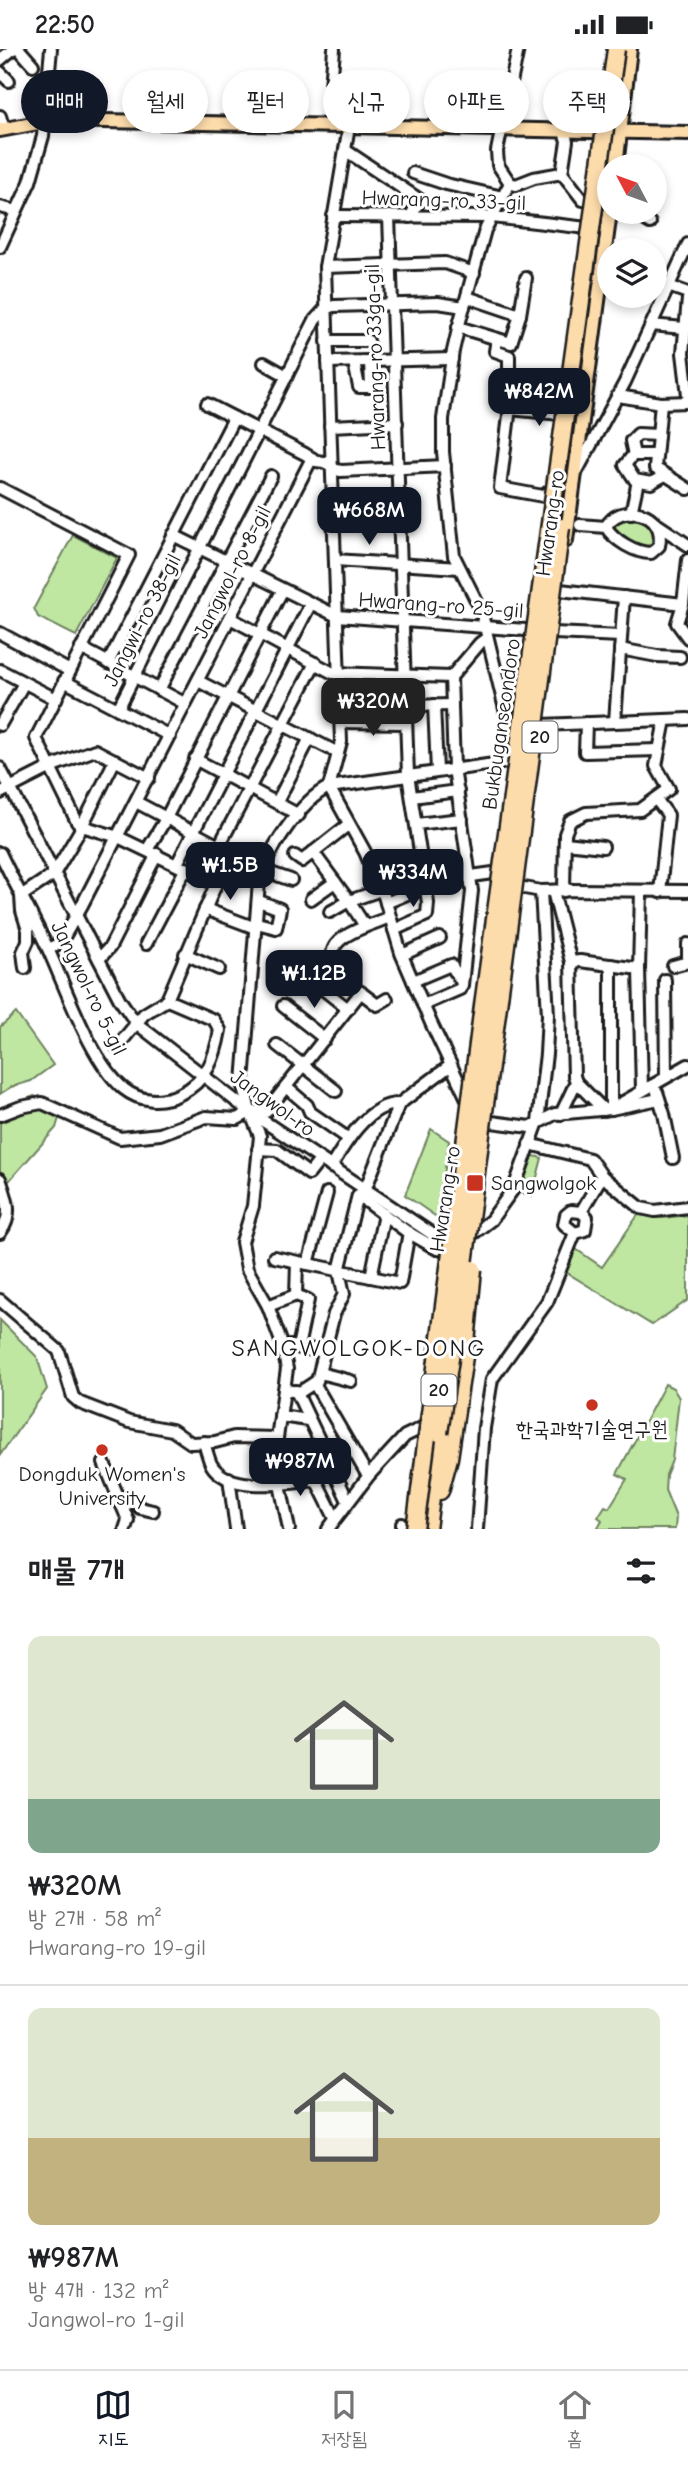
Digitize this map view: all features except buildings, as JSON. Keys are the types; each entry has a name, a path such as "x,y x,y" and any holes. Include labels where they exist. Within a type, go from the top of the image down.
{"highway":[{"name":"Bukbuganseondoro","path":"414,1528 484,998 617,49"},
{"name":"Bukbuganseondoro","path":"414,1528 495,1026 627,49"},
{"path":"414,1528 420,1449 463,1109 472,1048 484,998"},
{"path":"440,1491 449,1458 466,1343 500,1048 495,1026"}],"main road":[{"name":"Hwarang-ro","path":"616,70 617,49"},
{"name":"Hwarang-ro","path":"624,70 627,49"},
{"path":"108,121 323,121"},
{"path":"1,125 21,123"},
{"path":"630,131 688,133"},
{"name":"Hwarang-ro","path":"612,154 614,133"},
{"name":"Hwarang-ro","path":"571,480 570,415 598,224"},
{"name":"Hwarang-ro","path":"480,1120 519,887 517,855 525,760 599,308"},
{"name":"Hwarang-ro","path":"414,1528 435,1421 456,1250 471,1199 506,874 517,855 542,725 548,632 560,590 565,505"},
{"name":"Hwarang-ro","path":"433,1529 474,1233 471,1199"},
{"name":"Jangwol-ro","path":"456,1250 470,1262"}],"street":[{"path":"0,60 13,49"},
{"path":"19,49 33,65"},
{"path":"49,70 51,49"},
{"path":"332,70 334,49"},
{"path":"511,70 513,52"},
{"path":"0,72 9,81"},
{"path":"0,247 30,182 43,133"},
{"path":"344,133 345,150 325,267 341,722 341,742 328,787 365,852 423,1005 480,1120 530,1127 561,1114 608,1110 659,1099"},
{"path":"502,133 497,151 498,165 510,183 516,185 562,173"},
{"path":"565,133 567,141 562,173 583,200 597,205"},
{"path":"345,150 419,200 410,216"},
{"path":"413,173 446,184 503,197"},
{"path":"348,1501 331,1462 290,1391 282,1344 268,1306 247,1269 242,1242 253,1206 260,1136 250,1112 243,1082 259,882 277,840 317,792 328,787 525,760 511,734 481,610 454,556 443,419 458,327 485,230 510,183"},
{"path":"0,207 16,211"},
{"name":"Hwarang-ro 33-gil","path":"333,216 492,217 596,229"},
{"name":"Hwarang-ro 33ga-gil","path":"389,216 408,775 428,903 427,915 394,930"},
{"path":"497,339 495,351 509,356 512,391 500,488 542,496 571,480 618,396 688,245"},
{"path":"325,267 445,263 474,273"},
{"path":"458,327 511,343 520,315 526,278"},
{"path":"668,288 688,293"},
{"path":"688,299 684,328 688,395"},
{"path":"200,549 315,320 326,308 392,303 465,302 520,315"},
{"path":"651,325 684,328"},
{"path":"327,341 368,341"},
{"path":"328,362 452,359"},
{"path":"354,362 359,387 371,387 370,361"},
{"path":"264,363 288,376"},
{"path":"618,396 661,403 688,403"},
{"path":"661,403 655,468 688,489"},
{"path":"207,404 316,461 341,471 445,466"},
{"path":"510,409 570,415"},
{"name":"Jangwi-ro 38-gil","path":"108,663 234,418"},
{"path":"330,426 397,423"},
{"path":"635,455 631,441 638,434 658,435"},
{"path":"656,455 635,455 625,465 638,481 652,483 665,474"},
{"name":"Jangwol-ro 8-gil","path":"76,914 149,778 312,458"},
{"path":"159,690 271,476"},
{"path":"631,513 638,481"},
{"path":"0,488 129,555 36,738 77,822 152,852 216,884 167,1000 144,1014 117,1048"},
{"path":"606,527 611,519 631,513 646,516 688,545"},
{"path":"334,517 400,515"},
{"path":"580,525 606,527 620,541 644,553 651,553 660,543 661,531 657,525"},
{"name":"Jangwi-ro 38-gil","path":"173,535 337,616"},
{"name":"Jangwi-ro 38-gil","path":"118,709 200,549"},
{"path":"620,649 657,656 684,656 687,638 677,623 683,604 688,559"},
{"path":"335,560 459,568"},
{"path":"214,621 240,570"},
{"path":"99,958 110,947 165,818 282,590"},
{"name":"Hwarang-ro","path":"560,590 683,604"},
{"path":"615,721 624,597"},
{"path":"146,944 182,866 192,832 310,605"},
{"name":"Hwarang-ro 25-gil","path":"337,616 404,621 486,633 548,632 621,636"},
{"path":"230,618 333,673 451,677"},
{"path":"423,1005 460,989 472,891 454,768 451,677 486,633"},
{"path":"1,636 118,709 170,736"},
{"path":"81,648 186,704"},
{"path":"136,801 219,846 316,663"},
{"path":"0,670 56,699"},
{"path":"198,681 338,753"},
{"path":"0,725 24,683"},
{"path":"434,705 437,771"},
{"path":"406,706 452,705"},
{"path":"542,725 688,719"},
{"path":"608,1110 576,1082 573,1076 571,963 558,891 565,834 570,821 586,813 640,810 669,789 656,766 664,720"},
{"path":"341,722 406,723"},
{"path":"586,723 585,752 658,750"},
{"path":"277,802 310,738"},
{"path":"5,790 94,750 149,778"},
{"path":"195,759 299,815"},
{"path":"21,895 54,874 115,760"},
{"name":"Jangwol-ro","path":"0,768 5,790 76,914 120,1000 136,1023 250,1112 351,1180 361,1193 456,1250"},
{"path":"412,797 458,791"},
{"path":"656,799 668,815 660,892"},
{"path":"415,824 462,819"},
{"path":"295,856 302,861 349,824"},
{"path":"565,843 603,847"},
{"path":"313,852 365,926"},
{"name":"Jangwol-ro 5-gil","path":"0,853 49,949 85,1033 115,1080 126,1091 147,1100 171,1098 191,1089 205,1076"},
{"path":"262,870 291,880"},
{"path":"386,903 429,882 470,875 506,874"},
{"path":"311,899 335,881"},
{"path":"519,887 541,891 688,891"},
{"path":"330,912 349,901 381,890"},
{"path":"474,1233 491,1220 514,1188 538,1122 548,1015 541,891"},
{"path":"641,891 639,969 642,1090"},
{"name":"Jangwol-ro 5-gil","path":"21,895 22,911 28,930 28,941 23,952 25,968"},
{"path":"257,923 275,928 281,909 259,901"},
{"path":"205,909 253,927 257,923"},
{"path":"49,949 61,942 76,914"},
{"path":"387,999 377,1005 336,971 332,959 333,950 341,938 390,917"},
{"path":"402,955 440,938"},
{"path":"673,966 688,962 688,944"},
{"path":"185,954 219,969"},
{"path":"571,963 580,961 639,969"},
{"path":"293,965 348,1009"},
{"path":"413,981 451,965 461,981"},
{"path":"608,1110 611,965"},
{"path":"461,981 493,980"},
{"path":"665,980 667,1077"},
{"path":"0,1115 20,1107 42,1103 120,1138 160,1134 206,1117 237,1119 250,1112 266,1112 361,992"},
{"name":"Jangwol-ro","path":"167,1000 217,1023 220,1030 216,1051 205,1076"},
{"path":"283,1006 325,1039"},
{"path":"277,1045 336,1091"},
{"path":"290,1391 300,1392 317,1378 334,1314 344,1294 340,1271 361,1193 399,1104 451,1065"},
{"path":"608,1110 688,1065"},
{"path":"561,1114 576,1082"},
{"path":"654,1084 673,1158"},
{"path":"286,1087 307,1105 310,1112 349,1139"},
{"path":"331,1167 349,1139 379,1108 388,1104 399,1104"},
{"path":"529,1144 590,1159 602,1176 641,1208 654,1211 688,1207"},
{"name":"Jangwol-ro","path":"258,1149 277,1150 309,1174 320,1160"},
{"path":"581,1212 602,1176"},
{"path":"0,1179 9,1212 0,1233"},
{"path":"296,1295 302,1263 327,1193"},
{"path":"361,1193 409,1233 437,1249 456,1250"},
{"path":"571,1211 581,1212 587,1217 585,1230 575,1233 566,1227 564,1220 571,1211"},
{"path":"370,1277 384,1214"},
{"path":"274,1257 400,1283 409,1233"},
{"path":"477,1529 484,1428 492,1379 547,1302 575,1233"},
{"path":"268,1306 296,1295 308,1300 298,1347"},
{"path":"0,1300 59,1351 73,1397 80,1403 129,1422 172,1430 191,1443 234,1437 276,1438"},
{"path":"282,1344 325,1352"},
{"path":"317,1378 365,1471 370,1474"},
{"path":"317,1378 351,1381"},
{"path":"289,1529 280,1484 276,1438 280,1416 290,1391"},
{"path":"280,1416 308,1420"},
{"path":"328,1529 370,1474 405,1436 435,1421"},
{"path":"204,1442 211,1464 220,1475 241,1484 316,1480"},
{"path":"331,1462 313,1468 335,1518"},
{"path":"104,1463 128,1520 125,1529"},
{"path":"229,1478 236,1529"},
{"path":"122,1506 135,1501 140,1508 153,1511"}],"green space":[{"path":"643,515 660,528 651,553 614,536 611,519"},
{"path":"73,535 117,558 76,636 38,617 34,608"},
{"path":"16,1013 53,1065 31,1081 11,1087 0,1094 0,1027"},
{"path":"34,1096 62,1108 56,1128 0,1191 0,1109"},
{"path":"431,1129 449,1141 438,1218 405,1195"},
{"path":"530,1155 542,1158 532,1196 516,1191"},
{"path":"638,1215 663,1218 688,1215 688,1300 652,1325 561,1269 570,1245 602,1267"},
{"path":"0,1320 37,1357 47,1389 0,1455"},
{"path":"665,1384 673,1388 679,1398 672,1460 666,1475 665,1490 676,1517 675,1529 597,1529 602,1520 598,1517 605,1506 609,1508 627,1479 617,1474"}],"place":[{"name":"Sangwolgok","path":"475,1183"},
{"name":"한국과학기술연구원","path":"592,1405"},
{"name":"Dongduk Women's University","path":"102,1450"}],"district":[{"name":"SANGWOLGOK-DONG","path":"359,1348"}]}
